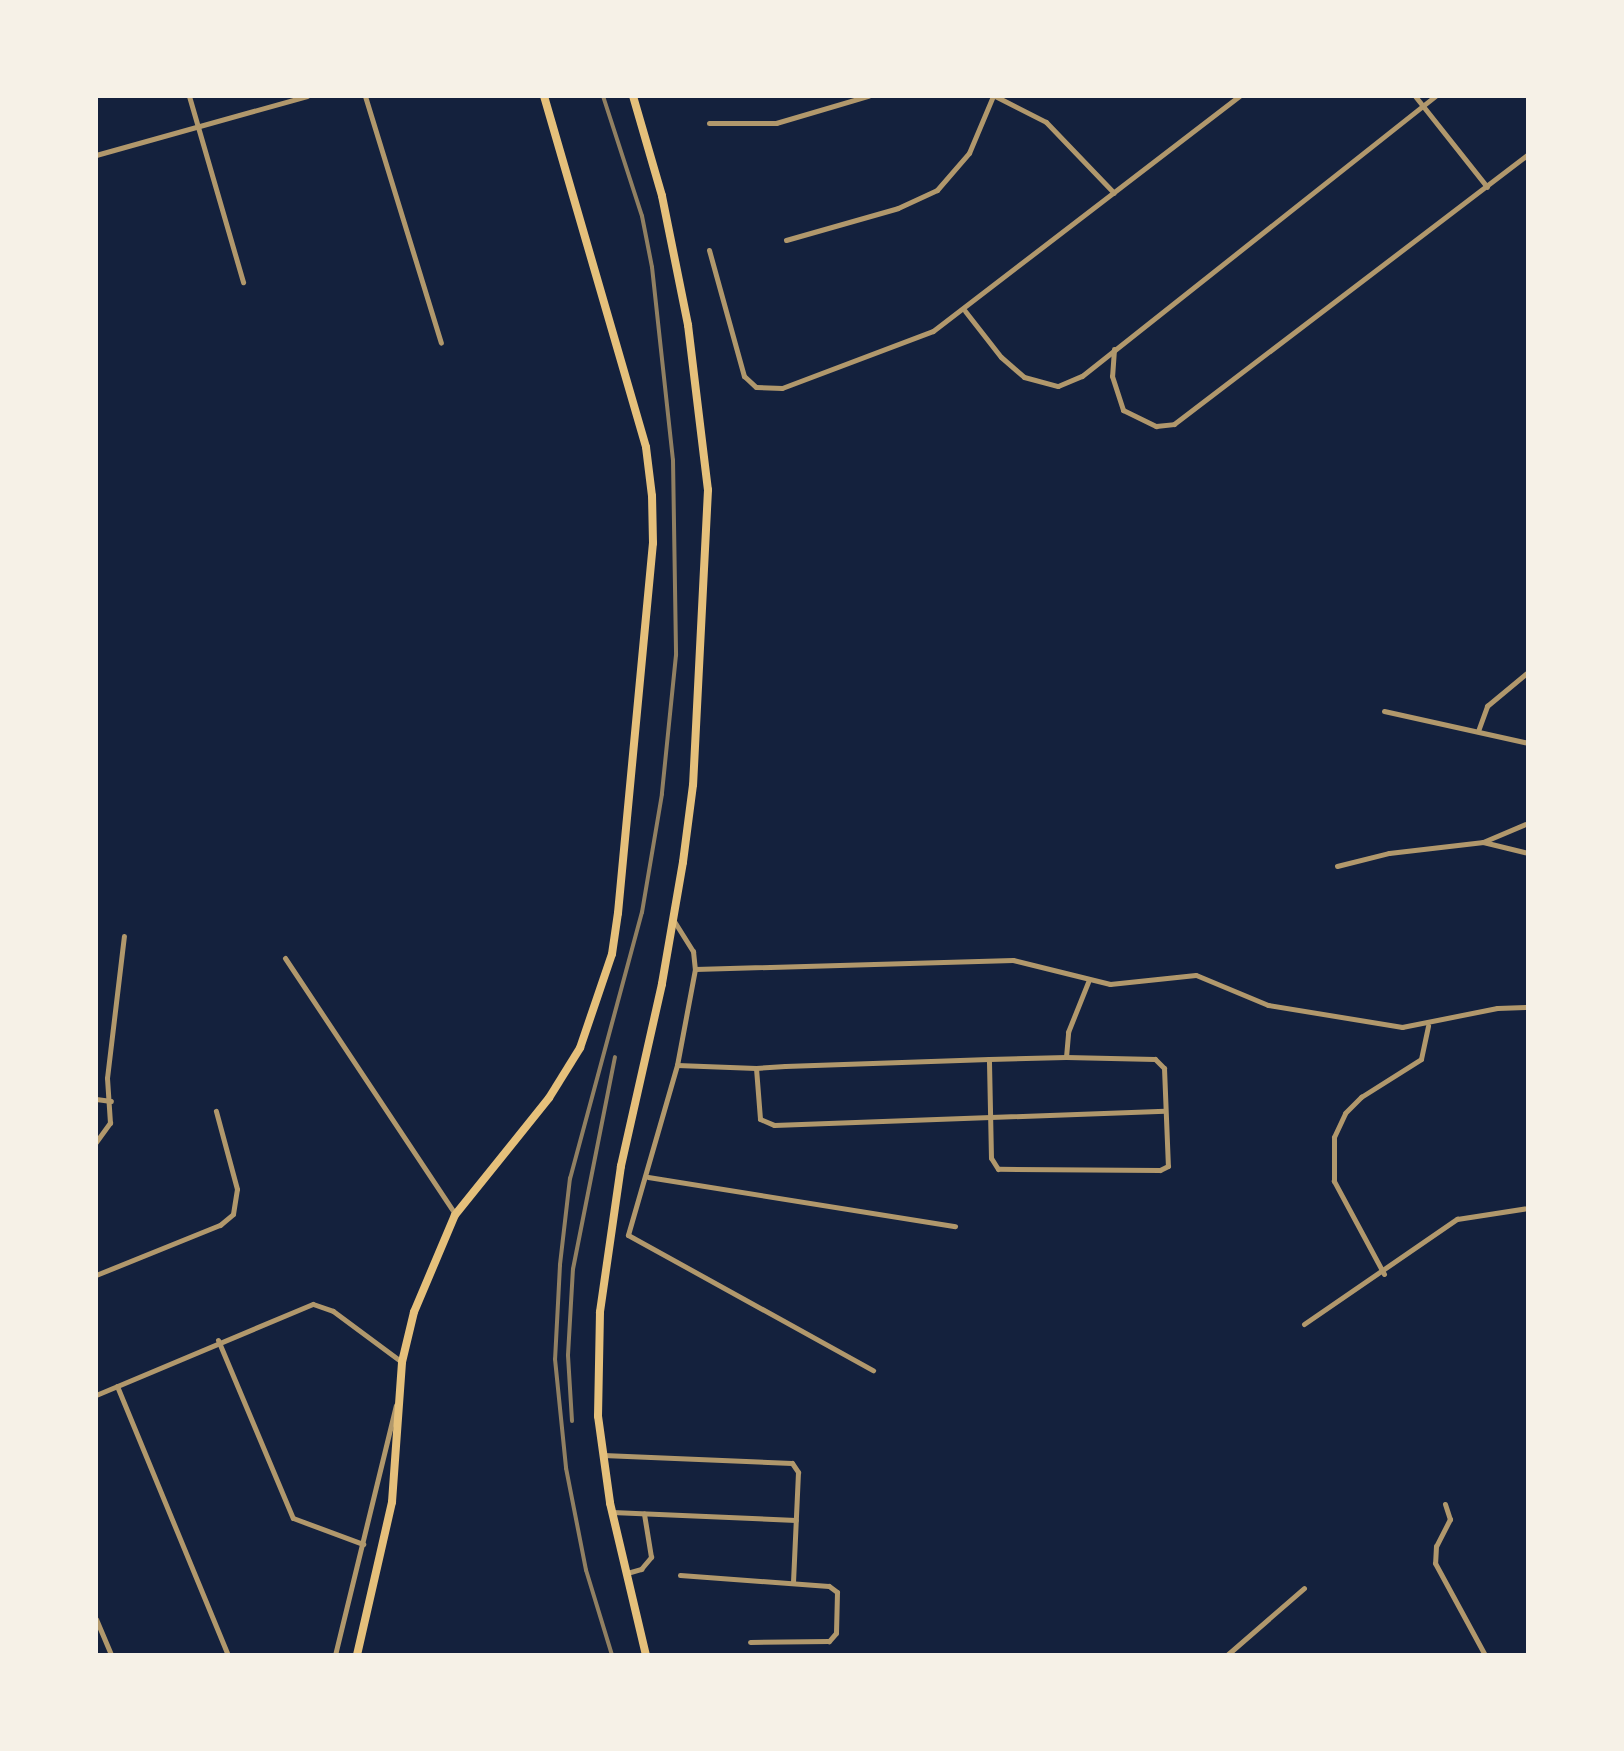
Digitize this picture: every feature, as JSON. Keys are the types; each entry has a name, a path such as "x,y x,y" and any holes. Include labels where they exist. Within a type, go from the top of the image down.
{"main road":[{"path":"357,1655 392,1502 402,1362 433,1258 455,1215 569,1068 609,965 653,543 646,447 544,96"},
{"path":"633,96 662,196 688,325 708,490 693,785 674,921 611,1221 598,1362 603,1455 611,1512 623,1574 646,1655"}],"street":[{"path":"189,96 243,282"},
{"path":"96,155 307,96"},
{"path":"365,96 441,343"},
{"path":"709,123 776,123 868,96"},
{"path":"786,240 898,208 937,190 969,153 994,96 1046,122 1114,193"},
{"path":"1226,96 1231,102"},
{"path":"709,250 744,376 756,387 782,388 910,342 965,311 1239,96"},
{"path":"1415,96 1487,187"},
{"path":"965,311 1001,357 1042,385 1058,386 1082,376 1435,96"},
{"path":"1114,348 1113,385 1123,410 1156,426 1174,424 1528,154"},
{"path":"1478,731 1487,706 1528,672"},
{"path":"1384,711 1528,743"},
{"path":"1337,866 1389,853 1483,842 1528,823"},
{"path":"1483,842 1528,853"},
{"path":"674,921 693,951 695,969 677,1065 648,1177 629,1227 632,1241 873,1370"},
{"path":"96,1142 110,1123 111,1101 107,1078 119,1008 124,936"},
{"path":"695,969 979,957 1041,966 1088,982 1196,975 1287,1010 1382,1026 1428,1026 1497,1008 1528,1007"},
{"path":"285,958 455,1215"},
{"path":"1066,1057 1068,1032 1088,982"},
{"path":"1384,1274 1334,1181 1334,1137 1345,1113 1361,1097 1421,1059 1428,1026"},
{"path":"677,1065 756,1068 989,1059 1144,1057 1164,1068 1170,1151 1168,1166 1160,1170 1006,1172 991,1158 989,1059"},
{"path":"756,1068 757,1110 760,1119 774,1125 1165,1111"},
{"path":"96,1099 111,1101"},
{"path":"96,1275 220,1225 233,1214 237,1189 216,1111"},
{"path":"648,1177 955,1226"},
{"path":"1304,1324 1384,1274 1457,1219 1528,1208"},
{"path":"96,1395 218,1340 313,1304 333,1311 402,1362"},
{"path":"218,1340 293,1518 363,1544"},
{"path":"117,1386 228,1655"},
{"path":"335,1655 398,1396"},
{"path":"603,1455 792,1463 798,1472 793,1583"},
{"path":"1445,1504 1450,1519 1436,1546 1435,1563 1485,1655"},
{"path":"611,1512 796,1520"},
{"path":"623,1574 641,1569 651,1557 644,1514"},
{"path":"680,1575 793,1583 837,1592 834,1637 823,1643 750,1642"},
{"path":"1227,1655 1304,1588"},
{"path":"96,1619 111,1655"}],"railway":[{"path":"603,96 642,216 652,267 673,460 676,655 662,794 642,912 570,1178 560,1265 555,1359 566,1468 586,1570 612,1655"},
{"path":"572,1421 568,1355 573,1269 615,1057"}]}
